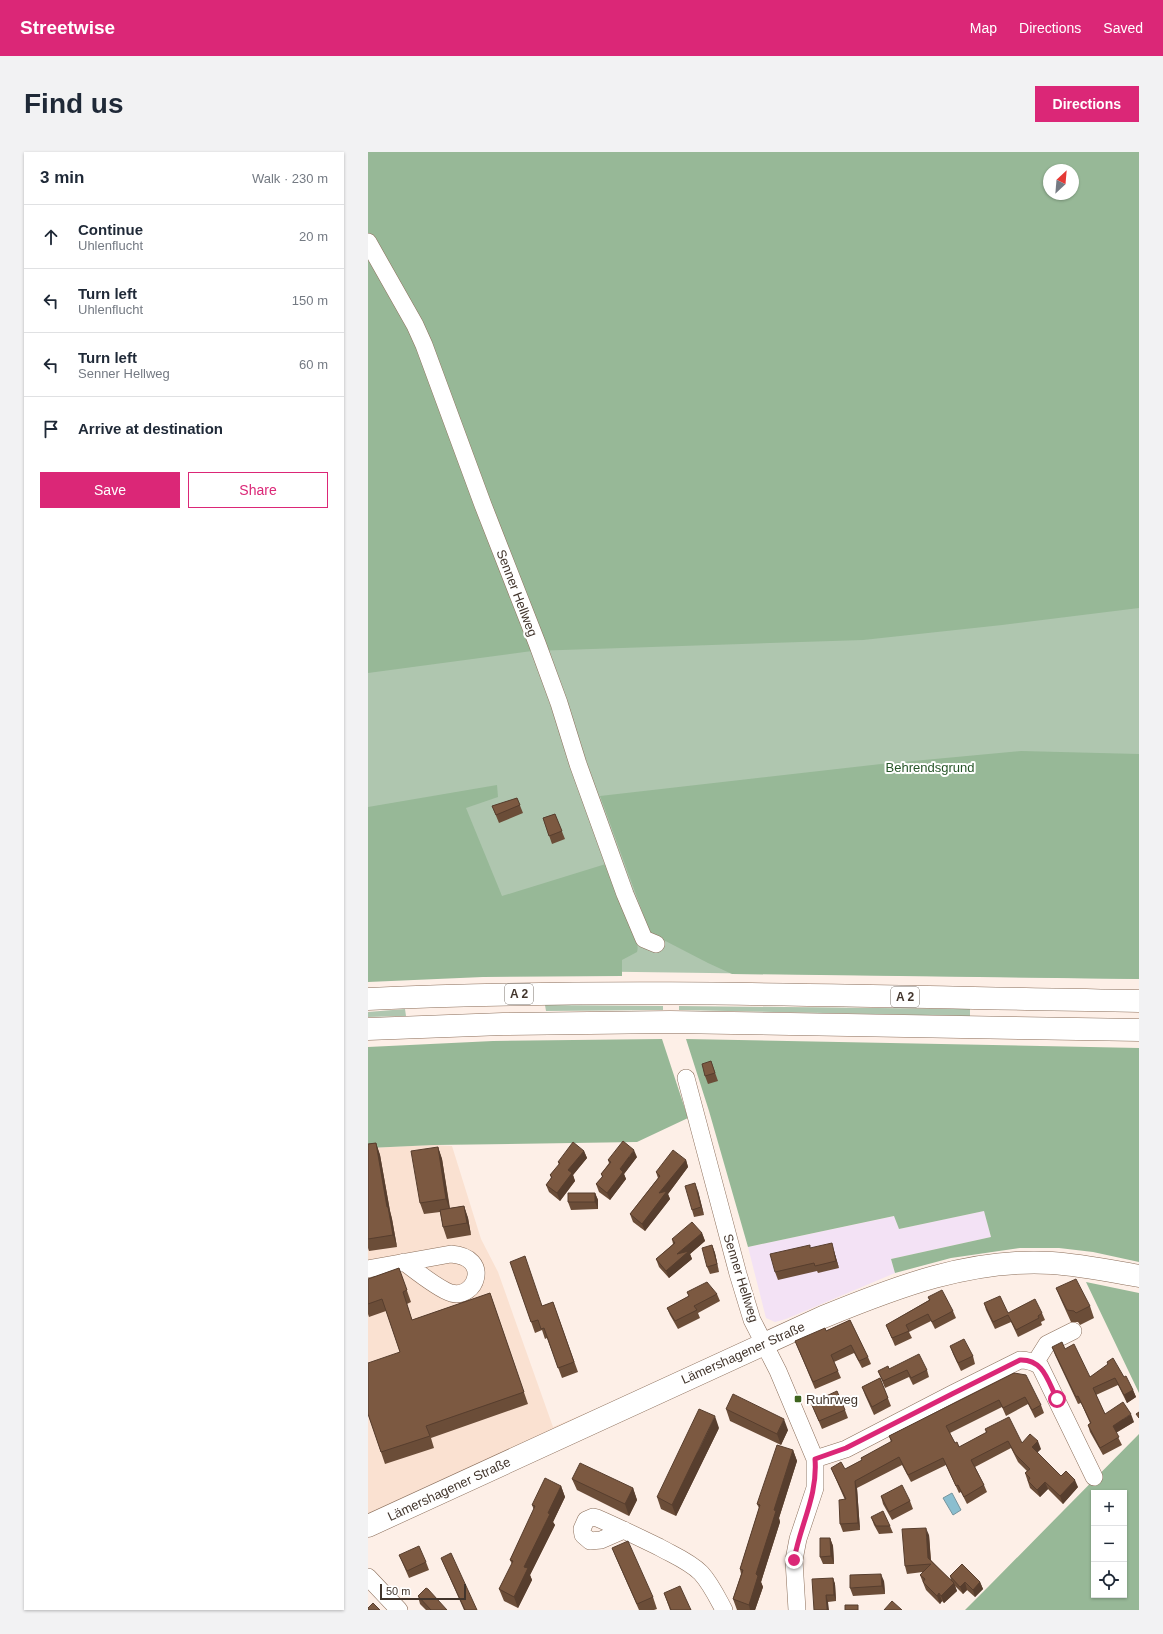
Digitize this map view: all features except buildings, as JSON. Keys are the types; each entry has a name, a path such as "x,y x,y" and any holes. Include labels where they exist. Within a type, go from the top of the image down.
{"main road":[{"name":"A 2","path":"368,999 534,994 657,993 1139,1000"},
{"name":"A 2","path":"368,1028 503,1024 670,1022 1139,1030"},
{"name":"Lämershagener Straße","path":"368,1526 764,1344 875,1296 929,1278 969,1269 1011,1263 1051,1263 1092,1267 1139,1276"}],"street":[{"name":"Senner Hellweg","path":"368,242 415,325 424,345 483,505 559,703 578,764 625,894 644,939 656,944"},
{"name":"Senner Hellweg","path":"686,1078 738,1274 752,1320 787,1391 815,1459 815,1488 798,1539 794,1560 797,1610"},
{"path":"368,1269 404,1262"},
{"path":"1035,1363 1046,1344 1073,1331"},
{"path":"815,1459 846,1448 1020,1360 1030,1361 1040,1366 1094,1477"},
{"path":"624,1530 691,1564 710,1584 724,1610"},
{"path":"368,1577 400,1610"}],"shaded area":[{"path":"434,1145 452,1146 481,1239 498,1272 553,1427 648,1387 583,1418 423,1488 368,1514 368,1148"},
{"path":"984,1211 991,1237 891,1259 895,1273 786,1319 775,1322 766,1318 748,1247 895,1216 899,1229"}],"green space":[{"path":"368,152 1139,152 1139,608 863,640 532,651 368,673"},
{"name":"Behrendsgrund","path":"1139,516 1139,979 481,970 368,976 368,612"},
{"path":"1021,751 1139,754 1139,979 732,974 650,933 600,796 881,764"},
{"path":"497,785 498,797 466,808 502,896 609,863 636,935 637,952 622,960 622,976 483,977 368,982 368,807"},
{"path":"545,1005 663,1006 663,1010 546,1011"},
{"path":"679,1006 970,1009 970,1016 679,1010"},
{"path":"405,1009 406,1016 368,1017 368,1012"},
{"path":"662,1039 688,1118 637,1142 434,1145 368,1148 368,1047 493,1041"},
{"path":"686,1039 1139,1048 1139,1262 1093,1252 1059,1248 1020,1248 951,1258 895,1273 891,1259 991,1237 984,1211 899,1229 894,1216 748,1247 709,1111"},
{"path":"1086,1282 1139,1293 1139,1393"},
{"path":"1139,1434 1139,1610 965,1610"}],"water":[{"path":"952,1493 961,1510 953,1515 943,1498"}],"place":[{"name":"Ruhrweg","path":"798,1399"}],"route":[{"path":"794,1560 798,1539 815,1488 815,1459 846,1448 1020,1360 1030,1361 1040,1366 1057,1399"}]}
